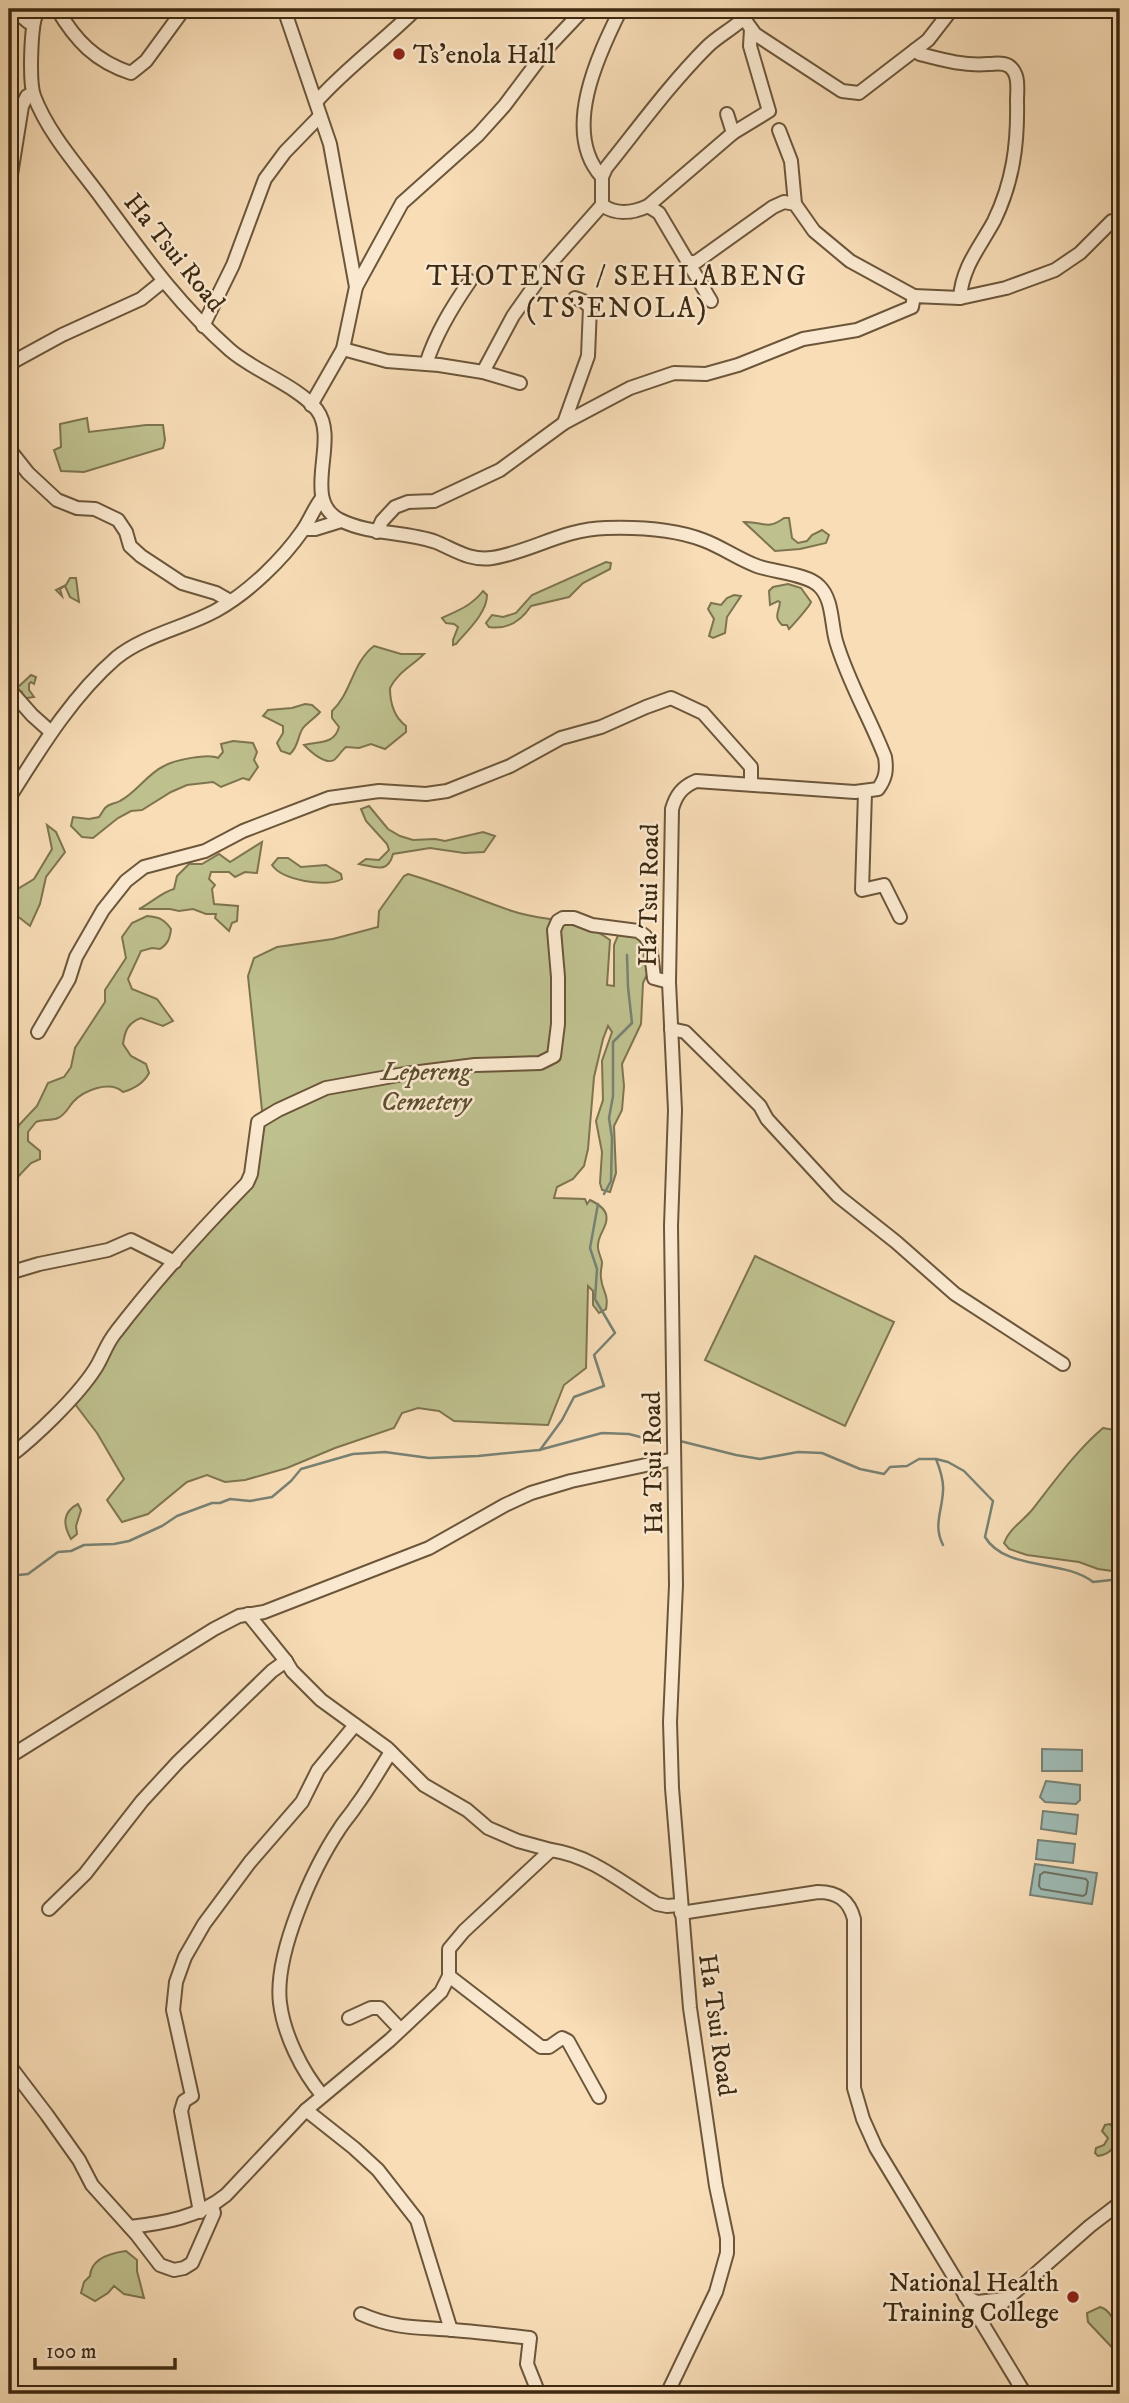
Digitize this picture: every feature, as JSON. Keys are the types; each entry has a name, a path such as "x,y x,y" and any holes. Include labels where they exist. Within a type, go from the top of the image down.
{"street":[{"path":"57,9 90,51 110,66 131,73 146,61 184,9"},
{"path":"284,9 330,144 356,288"},
{"path":"316,102 331,85 416,9"},
{"path":"602,177 592,166 586,145 583,111 602,46 621,9"},
{"path":"746,16 848,93 859,93 928,40 952,9"},
{"path":"9,797 51,732 117,658 216,611 261,576 304,529 322,498 324,431 322,420 312,405 343,349 356,288 371,257 402,204 478,135 505,105 578,10"},
{"name":"Ha Tsui Road","path":"26,16 33,94 61,144 162,282 203,326 234,354 312,405"},
{"path":"483,372 513,316 534,285 602,205 602,177 606,167 709,45 746,16"},
{"path":"602,205 609,210 634,212 648,206 733,133 769,111 750,46 746,16"},
{"path":"915,50 919,54 967,66 1003,63 1012,69 1017,77 1018,122 1012,175 995,218 971,256 961,283 960,298"},
{"path":"9,187 22,106 27,96 33,94"},
{"path":"727,114 733,133"},
{"path":"203,326 233,265 265,179 285,152 320,116"},
{"path":"779,130 791,161 795,204 814,231 850,261 914,296 960,298 1006,288 1055,271 1080,253 1112,221 1120,221"},
{"path":"690,262 696,262 773,207 784,202 795,204"},
{"path":"648,206 659,213 711,301"},
{"path":"426,364 449,311 470,281"},
{"path":"9,364 62,335 141,299 162,282"},
{"path":"377,532 382,521 395,507 408,502 434,501 500,470 564,423 630,388 674,373 706,374 761,357 803,339 857,330 912,307 914,296"},
{"path":"564,423 588,356 590,307 575,298"},
{"path":"343,349 387,361 483,372 520,383"},
{"path":"9,449 28,473 57,500 77,508 96,509 118,520 127,532 130,546 141,556 182,583 216,593 230,601"},
{"path":"322,498 330,513 341,521 377,532 434,542 470,558 494,558 586,529 638,528 701,539 760,567 813,581 825,594 843,662 885,757 887,768 885,780 878,789 865,792 862,890 884,886 900,917"},
{"path":"304,529 316,529 341,521"},
{"path":"9,691 51,732"},
{"path":"38,1032 69,979 76,957 95,923 133,874 155,863 187,858 243,831 329,798 379,791 426,794 447,791 510,766 561,738 601,727 646,706 671,698 703,713 751,767 751,783"},
{"name":"Ha Tsui Road","path":"667,2394 716,2292 727,2253 727,2238 716,2186 690,2008 672,1788 670,1724 676,1585 671,1226 675,1111 669,982 673,809 675,797 687,785 696,781 865,792"},
{"path":"9,1457 72,1396 95,1369 107,1343 197,1235 247,1183 251,1174 258,1122 326,1088 475,1065 540,1063 554,1056 558,977 554,930 558,921 563,918 638,931 650,944 654,978 669,982"},
{"path":"671,1029 685,1032 760,1106 767,1119 838,1196 955,1294 1063,1364"},
{"path":"9,1273 108,1250 131,1240 175,1262"},
{"path":"9,1757 239,1616 264,1612 429,1548 531,1493 571,1481 674,1459"},
{"path":"248,1614 292,1671 321,1700 390,1752 424,1785 467,1810 488,1828 519,1841 579,1856 657,1904 681,1909 818,1892 830,1892 856,1904 856,2099 876,2148 1025,2394"},
{"path":"50,1909 85,1874 142,1801 178,1762 272,1671 286,1661"},
{"path":"9,2065 79,2161 92,2185 160,2265 174,2270 191,2263 214,2213 206,2209 181,2110 184,2101 192,2096 173,2010 176,1982 185,1957 204,1924 250,1862 302,1802 318,1770 355,1725"},
{"path":"322,2095 310,2080 294,2047 280,2005 279,1985 294,1920 318,1866 390,1752"},
{"path":"130,2227 155,2224 206,2209 255,2166 306,2109 441,1992 449,1976 449,1949 464,1931 551,1850"},
{"path":"449,1976 541,2047 548,2047 562,2038 568,2041 599,2097"},
{"path":"349,2018 371,2008 380,2008 400,2029"},
{"path":"306,2109 378,2170 418,2220 451,2330"},
{"path":"982,2321 1120,2203"},
{"path":"965,2295 976,2302 1005,2299"},
{"path":"361,2314 395,2326 530,2338 527,2364 539,2394"}],"green space":[{"path":"87,418 89,432 163,425 163,448 84,472 61,471 54,450 61,447 60,424"},
{"path":"789,518 792,538 798,543 807,541 822,530 829,535 826,543 775,551 744,522 769,525"},
{"path":"606,562 611,563 610,569 583,583 569,597 531,606 523,616 508,626 496,628 489,627 486,623 492,615 503,617 516,613 532,595"},
{"path":"70,578 76,578 79,602 70,597 65,586 60,589 62,596 56,590 66,585"},
{"path":"788,584 801,588 811,602 789,629 778,619 780,602 770,605 769,591 773,587"},
{"path":"483,591 487,595 484,608 471,628 453,645 458,627 446,623 442,618 469,604"},
{"path":"734,595 741,596 727,617 725,633 713,638 709,636 714,619 708,609 711,603 721,605"},
{"path":"374,646 401,654 424,654 401,673 390,688 394,709 406,726 406,732 385,749 371,744 359,748 346,747 334,760 326,761 304,745 330,740 337,733 339,727 332,718 332,711 344,695 361,661"},
{"path":"31,675 36,677 34,684 29,684 29,690 34,697 27,698 25,702 20,696 22,692 16,689"},
{"path":"312,705 320,712 303,728 290,754 281,751 277,743 283,733 283,726 263,716 268,710"},
{"path":"233,741 253,743 257,752 254,760 258,767 249,780 243,778 221,787 213,782 187,785 142,810 131,811 118,818 93,838 82,837 71,826 73,817 99,817 107,806 126,797 164,766 191,758 218,758 223,752 221,744"},
{"path":"369,806 388,829 413,840 445,841 483,832 495,836 484,852 464,853 430,848 393,854 388,864 380,868 359,864 366,859 379,860 389,850 387,844 366,821 361,809"},
{"path":"47,825 56,832 65,852 46,877 40,904 30,926 16,915 10,900 16,890 34,879 52,849"},
{"path":"262,842 257,873 245,872 235,877 229,872 211,872 209,879 215,885 212,889 214,904 238,906 237,921 232,923 229,931 215,918 216,914 206,914 193,909 139,909 174,889 177,876 189,864 202,864 219,854 230,862"},
{"path":"278,858 288,858 301,867 326,865 341,874 342,879 326,883 294,878 272,865"},
{"name":"Lepereng Cemetery","path":"408,874 525,915 574,923 598,932 610,940 607,985 614,986 614,945 619,933 634,934 648,950 649,970 643,983 641,1024 622,1064 622,1110 614,1126 616,1173 610,1192 602,1190 600,1183 602,1152 596,1121 603,1100 602,1061 612,1032 608,1026 594,1077 584,1166 573,1179 557,1187 554,1198 585,1199 587,1204 590,1200 602,1207 606,1214 598,1247 607,1304 606,1309 599,1313 593,1305 593,1291 588,1286 586,1368 564,1385 548,1425 454,1421 439,1411 418,1408 402,1413 394,1428 287,1468 245,1480 225,1482 207,1475 187,1482 148,1514 122,1522 107,1500 124,1479 97,1433 75,1404 106,1364 107,1353 175,1268 237,1203 256,1177 263,1120 248,976 254,958 277,947 333,939 378,927 379,911"},
{"path":"147,916 166,923 171,929 169,938 160,949 141,951 128,979 132,989 157,999 173,1021 163,1026 141,1018 128,1028 123,1044 131,1056 146,1064 149,1073 147,1077 123,1092 111,1087 90,1090 73,1102 60,1117 36,1122 28,1132 28,1141 40,1151 40,1159 31,1163 14,1181 9,1180 9,1152 12,1150 19,1125 37,1106 48,1083 64,1077 71,1067 75,1048 105,1002 105,990 126,958 122,937 132,923"},
{"path":"755,1256 894,1322 845,1426 705,1360"},
{"path":"1103,1428 1120,1431 1120,1572 1098,1569 1079,1562 1027,1555 1009,1549 1004,1543 1009,1533 1032,1510 1074,1457"},
{"path":"78,1504 81,1510 76,1526 77,1534 71,1539 65,1519 69,1511"},
{"path":"1110,2124 1117,2132 1115,2145 1107,2153 1098,2156 1095,2153 1096,2148 1104,2145 1108,2138 1102,2131 1105,2125"},
{"path":"126,2251 137,2260 144,2298 124,2294 114,2286 95,2301 81,2293 84,2282 98,2261 108,2255"},
{"path":"1100,2307 1110,2314 1113,2320 1120,2356 1088,2322 1087,2313"}],"water":[{"path":"1042,1749 1082,1750 1082,1771 1042,1771"},
{"path":"1046,1781 1080,1785 1080,1800 1076,1804 1045,1802 1040,1797"},
{"path":"1043,1811 1078,1815 1076,1834 1041,1829"},
{"path":"1038,1840 1075,1844 1073,1863 1036,1859"},
{"path":"1035,1864 1097,1873 1092,1904 1030,1895"}],"waterway":[{"path":"604,1194 611,1181 612,1138 609,1118 613,1096 613,1042 632,1023 627,955"},
{"path":"540,1450 562,1420 574,1397 604,1386 594,1355 615,1333 595,1299 597,1269 590,1248 598,1204"},
{"path":"9,1576 28,1574 58,1552 71,1551 84,1545 129,1541 177,1516 212,1503 230,1499 250,1501 272,1497 301,1469 353,1454 385,1452 429,1458 478,1456 539,1450 602,1433 629,1434 662,1440"},
{"path":"680,1441 760,1459 798,1452 822,1453 860,1469 884,1474 890,1467 907,1466 919,1459 948,1462 964,1471 993,1501 985,1537 994,1548 1020,1560 1067,1570 1093,1582 1120,1579"},
{"path":"936,1459 943,1483 938,1525 943,1545"}],"place":[{"name":"Ts'enola Hall","path":"399,54"},
{"name":"National Health Training College","path":"1073,2297"}],"district":[{"name":"THOTENG / SEHLABENG (TS'ENOLA)","path":"617,291"}]}
